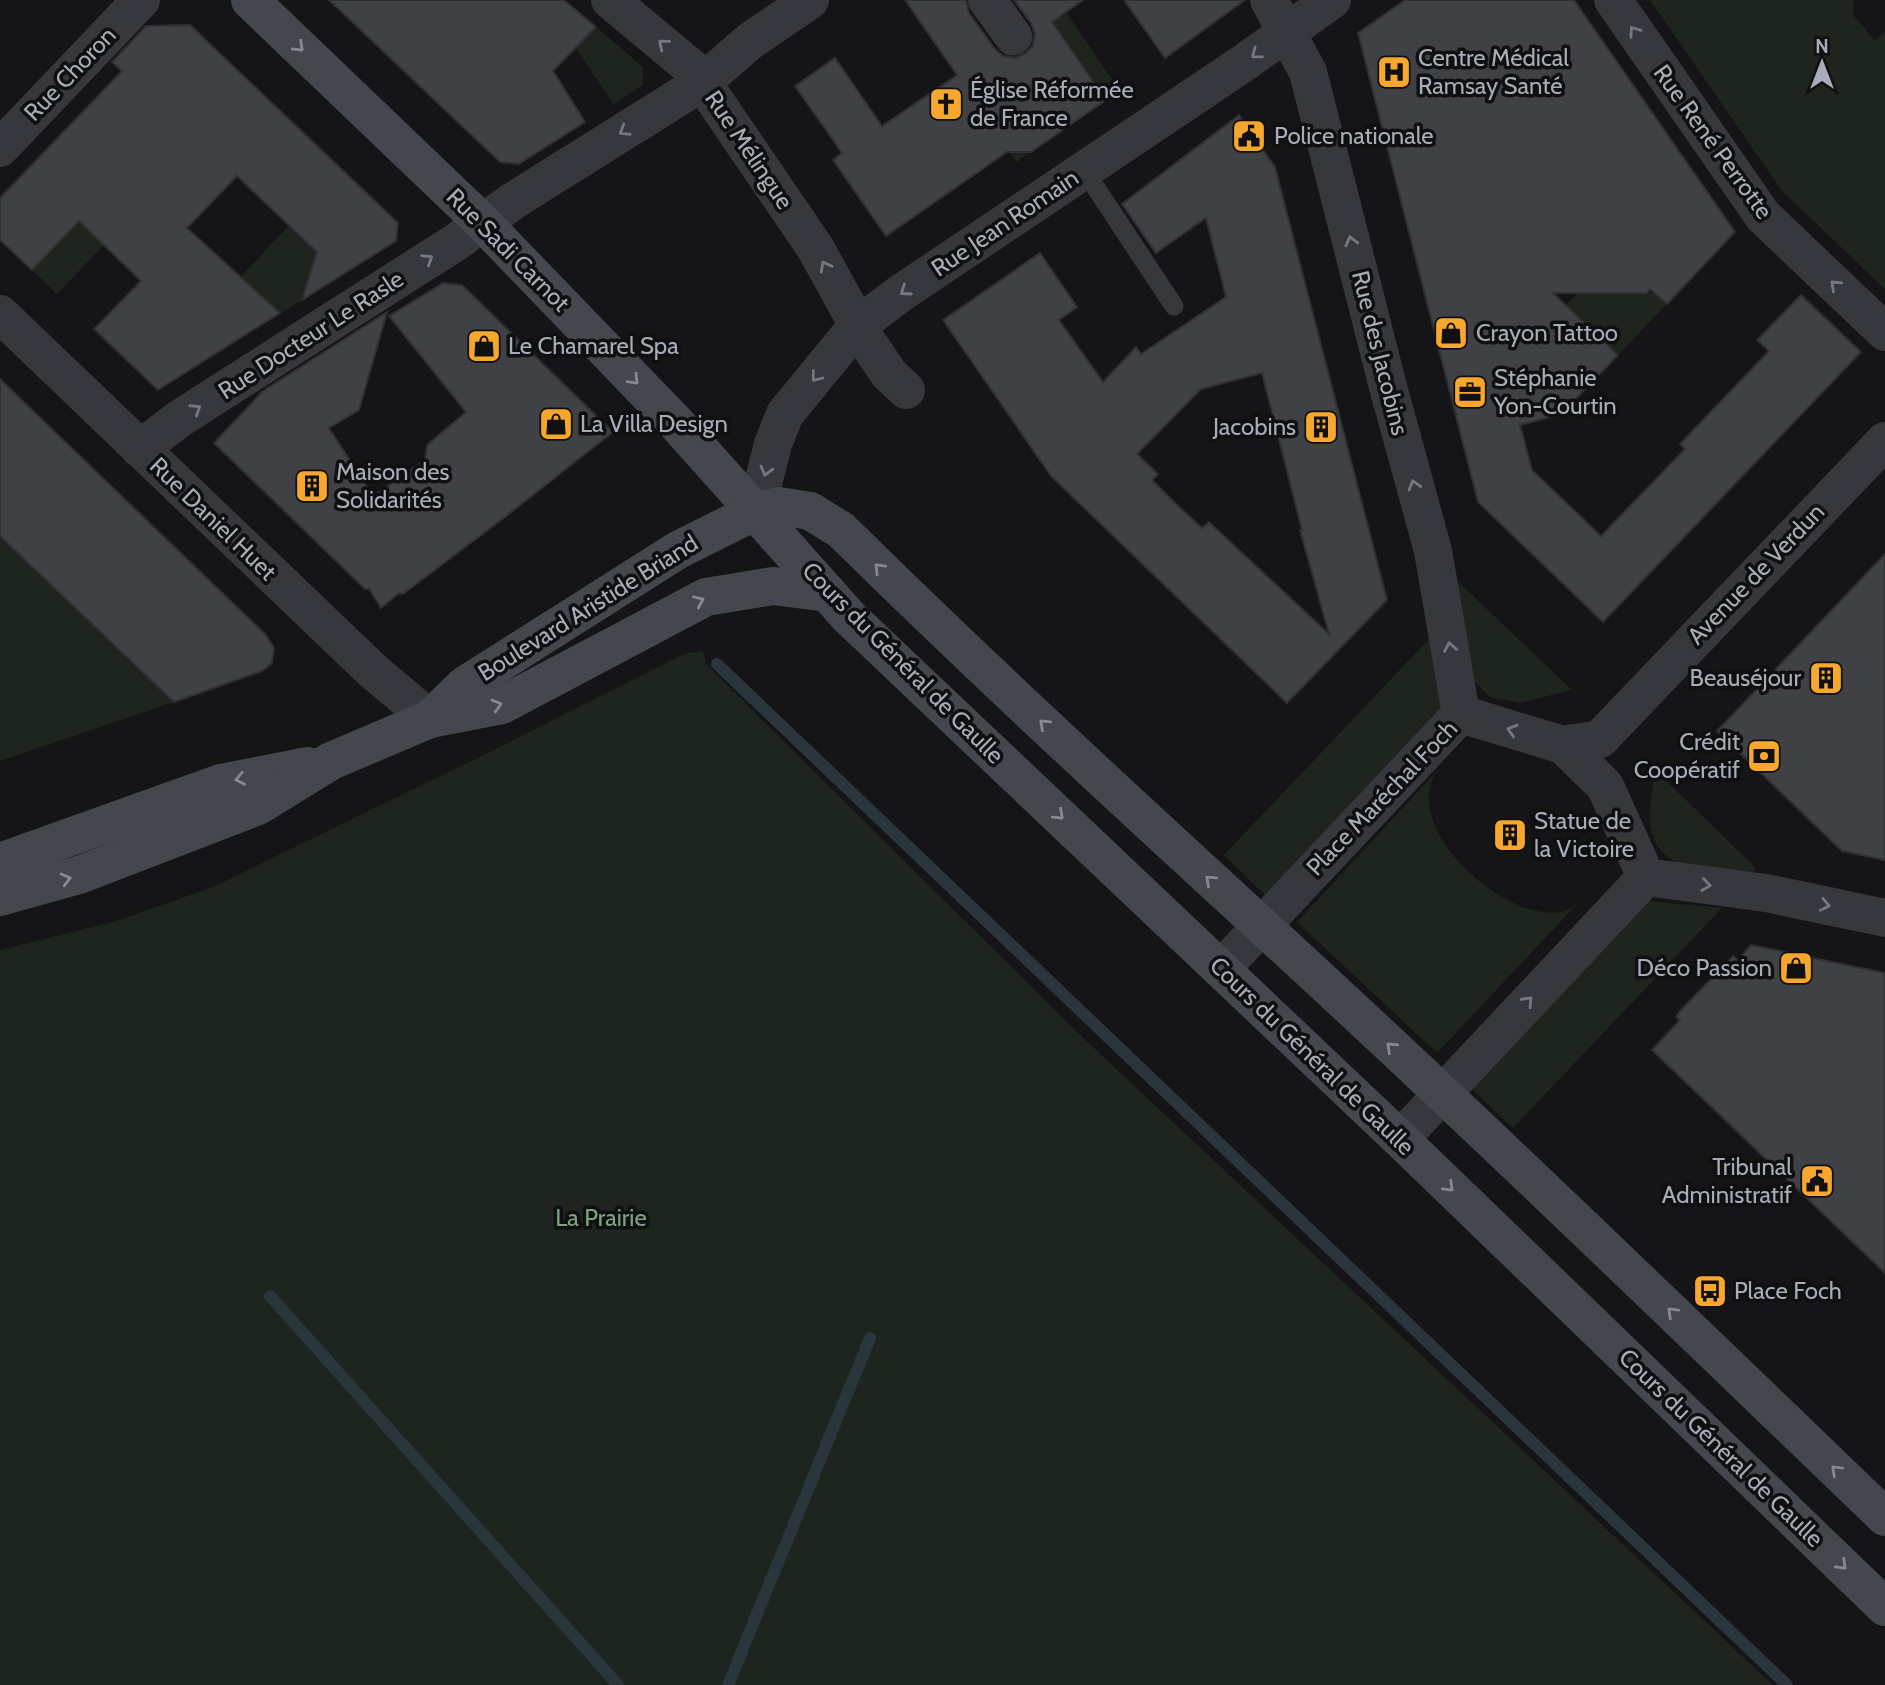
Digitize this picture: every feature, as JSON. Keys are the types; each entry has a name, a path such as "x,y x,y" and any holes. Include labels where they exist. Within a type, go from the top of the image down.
{"main road":[{"name":"Rue Sadi Carnot","path":"250,0 483,223 677,424 756,511"},
{"name":"Cours du Général de Gaulle","path":"1885,1517 1441,1094 1261,925 1184,858 841,530 810,511 779,506 756,511 849,617 1400,1139 1885,1607"},
{"name":"Boulevard Aristide Briand","path":"430,719 465,685 678,550 756,511"},
{"name":"Boulevard Aristide Briand","path":"0,897 79,875 258,807 331,761 430,719 502,705 706,597 773,586 828,593"},
{"name":"Boulevard Aristide Briand","path":"0,862 221,783 331,761"}],"street":[{"name":"Rue Choron","path":"0,148 141,0"},
{"name":"Rue Mélingue","path":"610,0 688,65 703,82 812,244 857,326 889,374 906,390"},
{"name":"Rue Docteur Le Rasle","path":"141,449 179,419 513,201 703,82 750,41 810,0"},
{"path":"987,0 1013,36"},
{"name":"Rue Jean Romain","path":"756,511 773,444 785,414 857,326 901,293 1245,62 1278,15 1332,0"},
{"name":"Rue René Perrotte","path":"1613,0 1763,216 1885,332"},
{"name":"Rue des Jacobins","path":"1278,15 1308,72 1433,551 1461,715"},
{"name":"Rue Daniel Huet","path":"0,314 373,671 430,719"},
{"name":"Avenue de Verdun","path":"1600,738 1885,441"},
{"name":"Place Maréchal Foch","path":"1221,969 1461,715 1563,745 1605,786 1646,877"},
{"path":"1563,745 1600,738 1605,786"},
{"path":"1400,1139 1646,877 1766,893 1885,918"}],"lane":[{"path":"1084,170 1174,306"}],"green space":[{"path":"1650,0 1854,0 1853,15 1875,40 1885,32 1885,289 1782,191"},
{"path":"1066,12 1119,90 1106,99 1071,50 1043,143 1016,162 963,83"},
{"path":"596,27 643,67 643,85 613,104 576,48"},
{"path":"94,190 127,221 57,294 32,270 59,242 51,233"},
{"path":"289,225 324,257 313,284 317,291 274,317 236,282"},
{"path":"1604,266 1646,293 1655,293 1667,304 1618,355 1566,305"},
{"path":"0,536 174,702 0,761"},
{"path":"1449,573 1572,690 1519,703 1490,697 1471,678"},
{"path":"1432,636 1443,708 1266,896 1224,855"},
{"name":"La Prairie","path":"703,651 706,664 1079,1034 1773,1685 0,1685 0,950 116,921 213,887 684,654"},
{"path":"1438,770 1429,792 1432,816 1443,841 1462,865 1485,886 1511,902 1536,911 1560,912 1579,902 1437,1053 1297,922"},
{"path":"1655,770 1755,867 1754,879 1689,868 1663,853 1650,824"},
{"path":"1648,901 1722,908 1513,1128 1471,1088"}],"building":[{"path":"329,0 564,0 596,27 553,71 585,122 519,164 500,162"},
{"path":"905,0 966,0 969,13 995,49 1003,56 1015,58 1033,46 1035,34 1031,23 1014,0 1083,0 1052,22 1106,100 1031,152 1007,152 886,236 833,160 842,153 795,86 835,58 882,126 957,75"},
{"path":"1124,0 1245,0 1165,58"},
{"path":"1405,0 1574,0 1735,232 1667,304 1650,289 1647,293 1553,293 1618,355 1561,414 1520,425 1532,470 1601,536 1685,449 1680,444 1769,351 1757,340 1801,295 1861,352 1603,622 1478,502 1358,33"},
{"path":"190,25 398,223 396,241 302,300 317,252 237,176 187,228 280,313 158,390 94,329 141,281 79,221 32,270 0,240 0,198 122,71 112,62 146,26"},
{"path":"1239,115 1275,167 1387,600 1287,703 1051,476 943,320 1040,253 1077,307 1059,320 1103,382 1136,347 1141,354 1226,297 1206,218 1156,253 1122,204","holes":["1262,373 1329,634 1209,522 1202,528 1176,504 1152,480 1158,474 1137,454 1201,389"]},
{"path":"443,283 462,285 613,432 505,517 381,608 369,589 365,589 214,443 263,391 387,312 359,410 329,428 373,496 425,460 427,445 466,412 389,316"},
{"path":"0,379 266,635 274,648 272,663 262,671 174,702 0,536"},
{"name":"Beauséjour","path":"1885,554 1885,860 1842,851 1717,731"},
{"path":"1751,945 1885,973 1885,1273 1652,1050 1680,1020 1676,1017 1681,1010 1733,956 1738,960"}],"waterway":[{"path":"717,664 1787,1685"},
{"path":"270,1296 618,1685"},
{"path":"728,1685 870,1338"}],"place":[{"name":"Centre Médical Ramsay Santé","path":"1394,72"},
{"name":"Église Réformée de France","path":"946,104"},
{"name":"Police nationale","path":"1249,136"},
{"name":"Crayon Tattoo","path":"1451,333"},
{"name":"Le Chamarel Spa","path":"484,346"},
{"name":"Stéphanie Yon-Courtin","path":"1470,392"},
{"name":"La Villa Design","path":"556,424"},
{"name":"Jacobins","path":"1321,427"},
{"name":"Maison des Solidarités","path":"312,486"},
{"name":"Beauséjour","path":"1826,678"},
{"name":"Crédit Coopératif","path":"1764,756"},
{"name":"Statue de la Victoire","path":"1510,835"},
{"name":"Déco Passion","path":"1796,968"},
{"name":"Tribunal Administratif","path":"1817,1181"},
{"name":"Place Foch","path":"1710,1291"}]}
